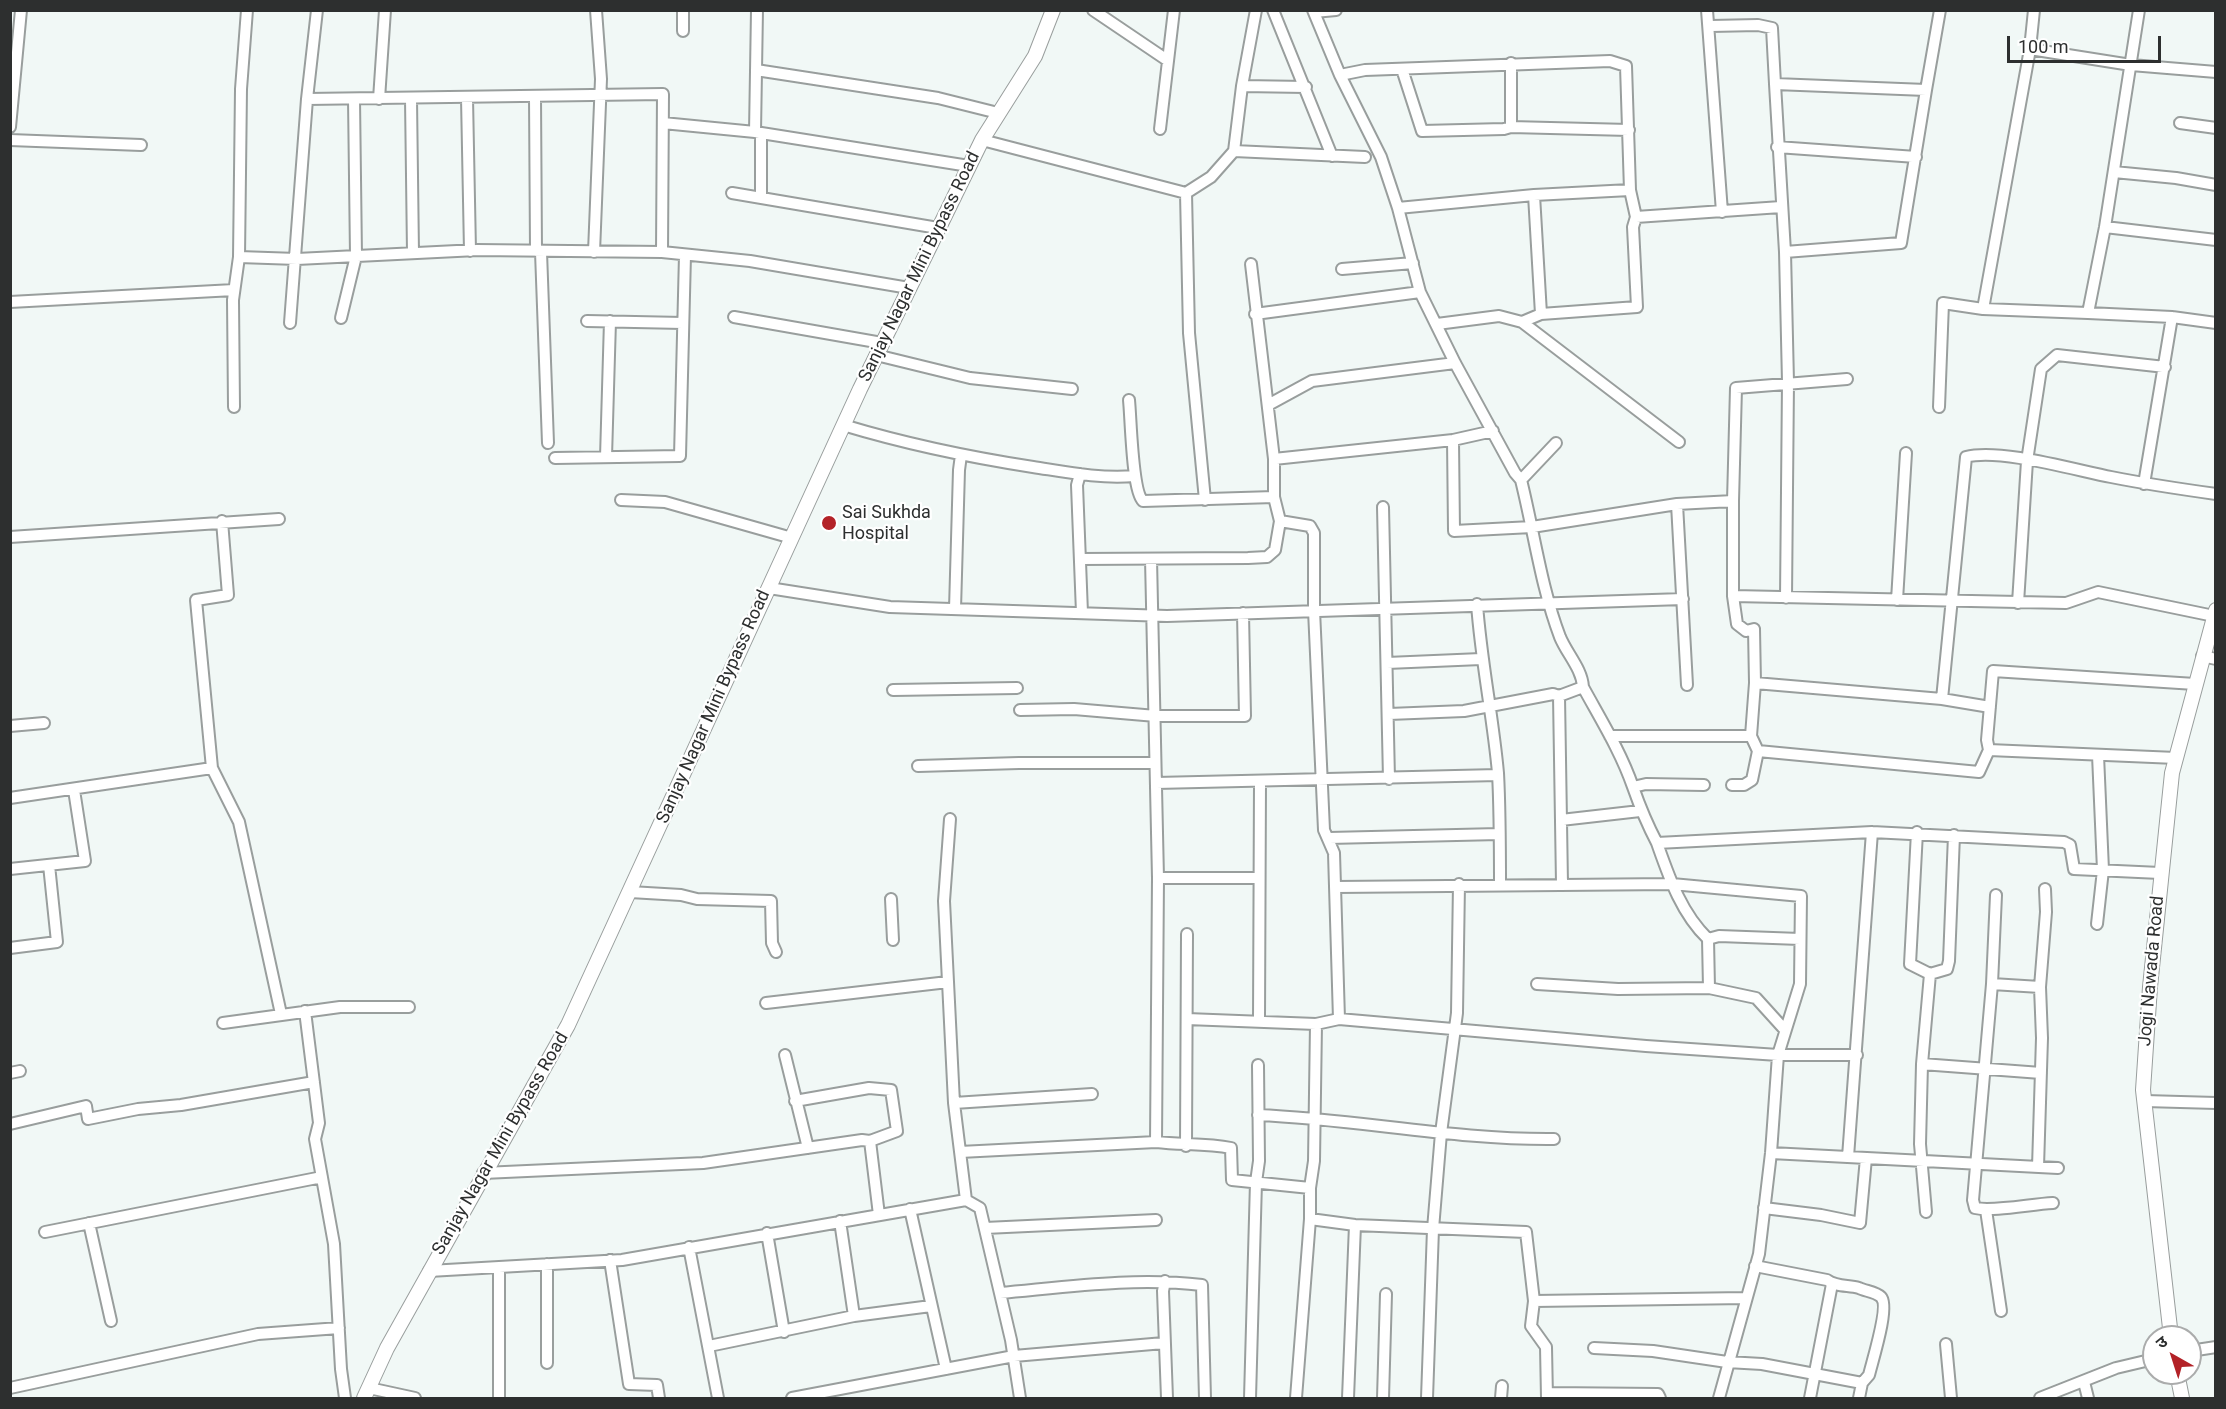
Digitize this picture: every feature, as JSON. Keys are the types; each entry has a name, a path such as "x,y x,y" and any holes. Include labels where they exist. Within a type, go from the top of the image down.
{"street":[{"path":"10,127 21,10"},
{"path":"234,407 234,290 239,257 241,89 247,10"},
{"path":"290,323 297,259 307,99 317,10"},
{"path":"379,99 385,10"},
{"path":"594,252 601,95 596,10"},
{"path":"683,10 683,31"},
{"path":"757,10 756,70 761,198"},
{"name":"Sanjay Nagar Mini Bypass Road","path":"366,1394 387,1348 429,1271 568,1025 843,425 982,140 1035,56 1053,10"},
{"path":"1093,10 1167,60"},
{"path":"1160,129 1174,10"},
{"path":"982,140 1186,193 1211,177 1234,151 1242,86 1257,10"},
{"path":"1273,10 1332,156"},
{"path":"1336,10 1313,11 1340,75 1381,157 1398,207 1420,292 1455,363 1521,480 1550,602 1561,638 1582,679 1583,687 1610,736 1633,787 1640,811 1657,843 1672,884 1694,925 1708,939 1709,988"},
{"path":"1707,10 1711,26 1722,212"},
{"path":"1785,252 1901,243 1940,10"},
{"path":"1983,309 2030,49 2034,10"},
{"path":"2088,313 2105,227 2139,10"},
{"path":"1711,26 1758,25 1772,28 1777,147 1785,252 1788,382 1785,598"},
{"path":"2030,49 2131,65 2216,72"},
{"path":"1340,75 1365,70 1511,63 1610,61 1626,66 1630,190 1636,217 1633,227 1637,307 1541,314 1522,322"},
{"path":"1511,63 1511,127"},
{"path":"1402,69 1422,131 1511,127 1629,130"},
{"path":"756,70 938,98 998,113"},
{"path":"1775,84 1926,90"},
{"path":"1242,86 1306,87"},
{"path":"307,99 467,99 663,94 662,252"},
{"path":"535,97 538,251 548,443"},
{"path":"341,318 356,256 354,99"},
{"path":"411,99 413,254"},
{"path":"467,99 470,251"},
{"path":"663,123 758,132 969,166"},
{"path":"2180,123 2216,128"},
{"path":"10,140 141,145"},
{"path":"1777,147 1916,157"},
{"path":"1234,151 1365,157"},
{"path":"2114,172 2176,178 2216,185"},
{"path":"1398,207 1534,195 1630,190"},
{"path":"1186,193 1189,333 1205,500"},
{"path":"732,194 938,228"},
{"path":"1534,195 1541,314"},
{"path":"1636,217 1781,207"},
{"path":"2105,227 2216,240"},
{"path":"239,257 297,259 470,251 662,252 750,261 909,288"},
{"path":"555,458 680,456 685,255"},
{"path":"1342,269 1413,262"},
{"path":"1081,559 1267,557 1275,550 1280,521 1274,497 1274,459 1255,314 1251,264"},
{"path":"10,302 234,290"},
{"path":"1255,314 1420,292"},
{"path":"1939,407 1943,303 1983,309 2172,317 2216,323"},
{"path":"1437,324 1499,316 1522,322 1679,442"},
{"path":"734,317 879,350 970,378 1072,389"},
{"path":"2144,483 2172,317"},
{"path":"587,321 683,323"},
{"path":"606,457 610,321"},
{"path":"2018,603 2027,460 2041,369 2057,355 2165,367"},
{"path":"1268,405 1311,381 1455,363"},
{"path":"1732,785 1744,785 1752,780 1758,751 1751,736 1755,683 1754,629 1746,631 1737,624 1733,596 1736,388 1847,379"},
{"path":"1129,400 1134,476 1139,498 1143,501 1274,497"},
{"path":"843,425 894,440 961,455 1080,474 1134,476"},
{"path":"1274,459 1453,440 1492,431"},
{"path":"1453,440 1454,531 1533,527 1677,504 1733,501"},
{"path":"1521,480 1556,443"},
{"path":"1897,600 1906,453"},
{"path":"1942,699 1966,457 1978,454 2027,460 2144,483 2216,494"},
{"path":"955,609 958,470 961,455"},
{"path":"1080,474 1077,485 1082,613"},
{"path":"621,500 665,502 792,538"},
{"path":"1677,504 1687,685"},
{"path":"1383,507 1389,779"},
{"path":"10,537 222,521 279,519"},
{"path":"222,521 228,595 196,600 212,768 239,822 281,1014"},
{"path":"1280,521 1310,526 1314,533 1314,610 1324,830 1334,853 1339,1019"},
{"path":"1151,559 1158,878 1156,1142"},
{"path":"769,588 890,607 1151,616 1683,598"},
{"path":"1733,596 2066,603 2098,592 2215,613"},
{"path":"1477,604 1481,659 1490,705 1498,775 1500,884"},
{"path":"1020,710 1074,710 1156,716 1245,716 1247,704 1243,613"},
{"name":"Jogi Nawada Road","path":"2170,1325 2145,1101 2150,987 2160,873 2176,758 2195,684 2209,657 2215,613"},
{"path":"1387,663 1481,659"},
{"path":"1758,751 1979,772 1989,750 1993,670 2195,684"},
{"path":"1755,683 1942,699 1990,706"},
{"path":"1389,714 1464,711 1553,694 1559,696 1583,687"},
{"path":"893,690 1017,688"},
{"path":"1559,696 1562,884"},
{"path":"10,726 44,723"},
{"path":"1610,736 1751,736"},
{"path":"1989,750 2176,758"},
{"path":"2097,924 2103,870 2098,755"},
{"path":"918,766 1155,763"},
{"path":"10,798 212,768"},
{"path":"1156,783 1498,775"},
{"path":"1259,1020 1260,782"},
{"path":"1633,787 1646,784 1704,785"},
{"path":"10,869 85,861 75,790"},
{"path":"1561,819 1640,811"},
{"path":"950,819 944,901 954,1103 966,1200"},
{"path":"1657,843 1872,832 1917,832 2064,842 2070,845 2074,869 2160,873"},
{"path":"1848,1157 1872,832"},
{"path":"1917,832 1910,964 1930,974 1947,969 1949,961 1954,835"},
{"path":"1329,838 1499,834"},
{"path":"10,948 57,942 49,865"},
{"path":"1158,878 1259,878"},
{"path":"1336,887 1459,884 1672,884 1801,896 1800,984 1778,1055 1771,1153 1755,1266 1719,1398"},
{"path":"1427,1398 1433,1229 1441,1132 1453,1028 1457,1013 1459,884"},
{"path":"2038,1167 2042,1038 2040,987 2046,912 2045,889"},
{"path":"630,892 681,895 697,899 771,901 772,943 776,952"},
{"path":"1996,895 1992,984 1978,1164 1973,1200 1975,1208 1986,1210 2016,1205 2053,1203"},
{"path":"891,898 893,940"},
{"path":"1186,1146 1187,934"},
{"path":"1708,939 1719,936 1800,939"},
{"path":"1926,1212 1922,1161 1923,1064 1930,974"},
{"path":"766,1003 948,982"},
{"path":"1537,984 1618,988 1709,988 1756,998 1785,1030"},
{"path":"1992,984 2040,987"},
{"path":"223,1023 340,1007 409,1007"},
{"path":"305,1011 319,1123 315,1139 334,1244 345,1398"},
{"path":"1187,1019 1316,1024 1339,1019 1646,1046 1778,1055 1857,1055"},
{"path":"1296,1398 1310,1220 1310,1188 1314,1161 1316,1024"},
{"path":"785,1055 808,1148"},
{"path":"1923,1064 2040,1073"},
{"path":"1250,1398 1258,1065"},
{"path":"10,1124 86,1106 88,1119 314,1082"},
{"path":"483,1173 703,1163 862,1140 870,1141 897,1131 891,1090 869,1088 795,1101"},
{"path":"954,1103 1092,1094"},
{"path":"2145,1101 2216,1103"},
{"path":"1258,1115 1314,1117 1441,1132 1554,1139"},
{"path":"870,1141 879,1215"},
{"path":"960,1152 1156,1142 1186,1146 1215,1145 1231,1149 1232,1180 1310,1188"},
{"path":"1771,1153 2058,1168"},
{"path":"1764,1208 1821,1215 1860,1223 1866,1158"},
{"path":"45,1232 322,1177"},
{"path":"429,1271 610,1260 966,1200 980,1208 1014,1356 1020,1398"},
{"path":"910,1209 946,1369"},
{"path":"1986,1210 2001,1311"},
{"path":"985,1228 1156,1220"},
{"path":"1310,1220 1355,1225 1526,1232 1534,1301 1531,1326 1546,1347 1547,1395 1658,1394 1660,1398"},
{"path":"840,1221 854,1316"},
{"path":"89,1223 111,1321"},
{"path":"1348,1398 1355,1225"},
{"path":"767,1233 784,1332"},
{"path":"689,1247 718,1398"},
{"path":"610,1260 629,1384 657,1385 659,1398"},
{"path":"547,1264 547,1364"},
{"path":"1755,1266 1827,1280 1832,1284 1849,1285 1879,1295 1883,1300 1883,1315 1869,1375 1862,1383 1859,1398"},
{"path":"499,1398 500,1267"},
{"path":"1000,1293 1111,1282 1165,1281 1202,1285 1205,1398"},
{"path":"1165,1281 1162,1291 1167,1398"},
{"path":"1810,1398 1832,1284"},
{"path":"1383,1398 1386,1294"},
{"path":"1534,1301 1746,1299"},
{"path":"709,1346 854,1316 931,1306"},
{"path":"10,1388 258,1334 339,1328"},
{"path":"792,1398 1014,1356 1164,1343"},
{"path":"1946,1344 1951,1398"},
{"path":"1594,1348 1653,1351 1727,1362 1762,1364 1862,1383"},
{"path":"2040,1398 2116,1368 2142,1362"},
{"path":"2085,1382 2088,1398"},
{"path":"1501,1398 1502,1386"},
{"path":"366,1394 415,1398"}],"place":[{"name":"Sai Sukhda Hospital","path":"829,523"}]}
